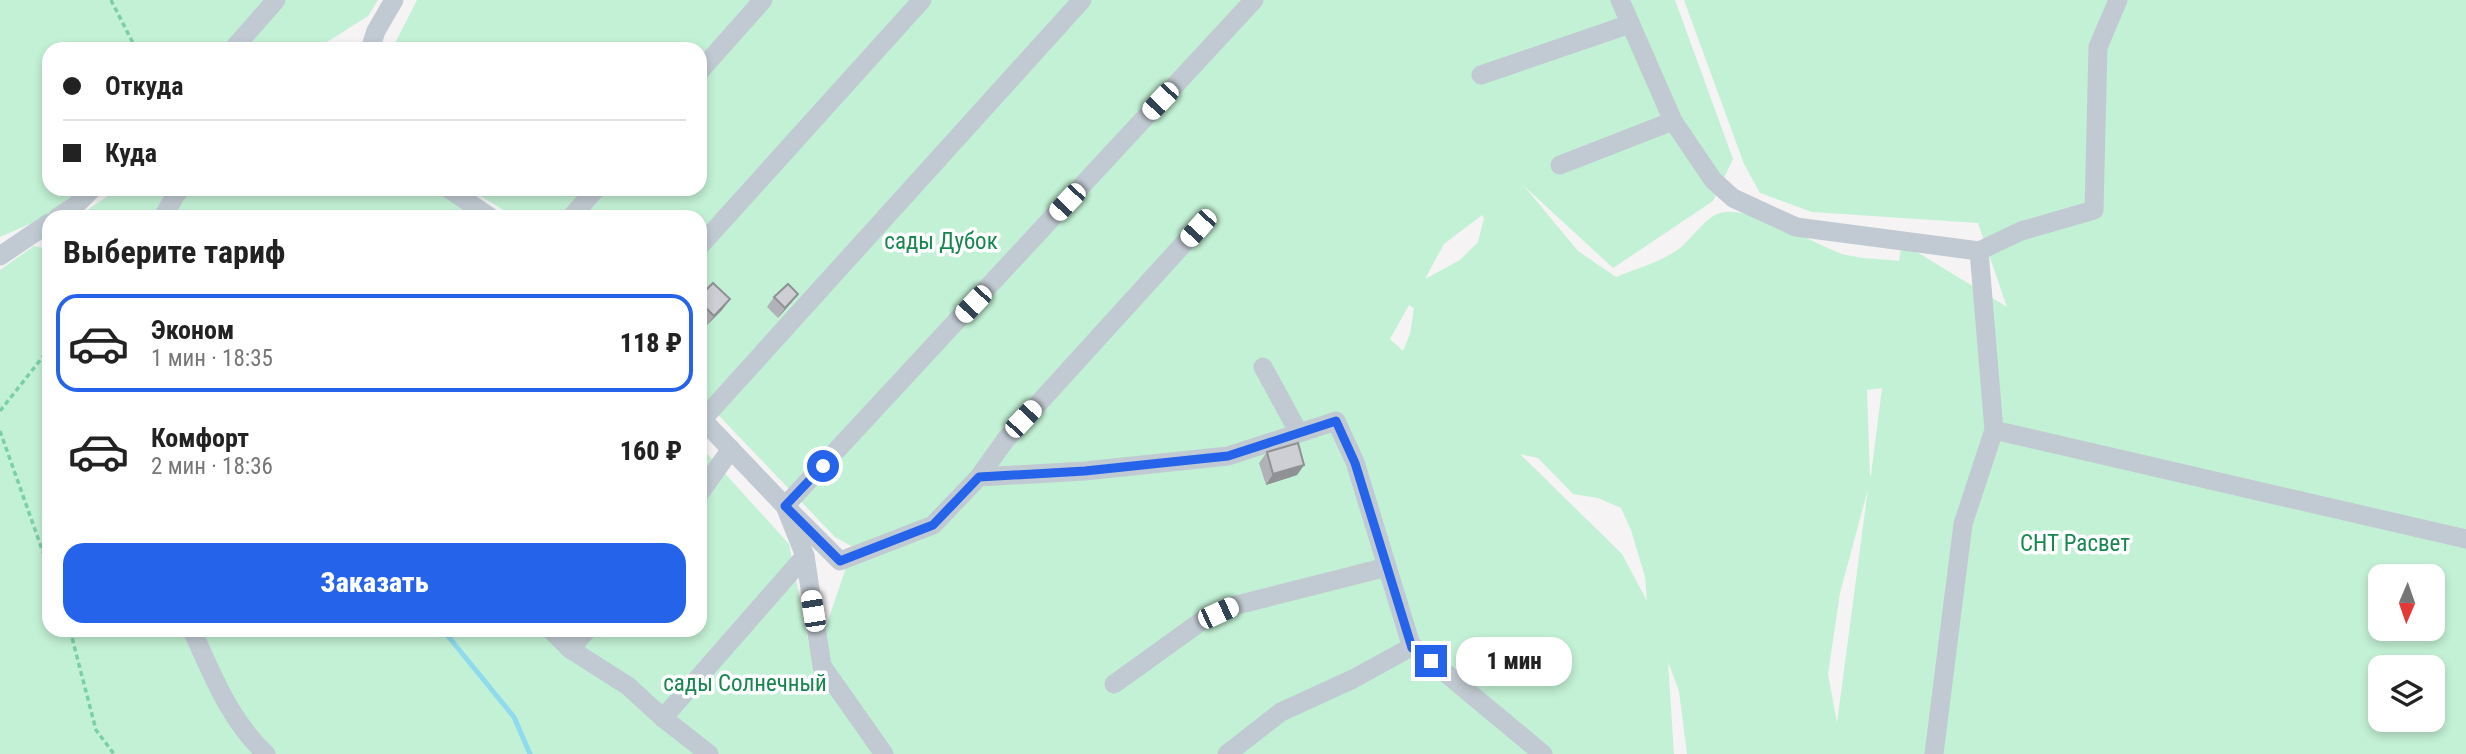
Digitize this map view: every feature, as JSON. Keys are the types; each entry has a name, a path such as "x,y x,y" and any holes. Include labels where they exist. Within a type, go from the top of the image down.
{"street":[{"path":"239,42 276,0"},
{"path":"372,42 394,0"},
{"path":"707,63 763,0"},
{"path":"707,238 922,0"},
{"path":"707,411 1082,0"},
{"path":"785,506 1254,0"},
{"path":"1620,0 1673,121 1713,180 1733,198 1796,227 1979,251 2021,231 2094,210 2098,47 2118,0"},
{"path":"1481,75 1630,24"},
{"path":"1560,165 1673,121"},
{"path":"69,210 85,196"},
{"path":"459,196 480,210"},
{"path":"578,210 590,196"},
{"path":"0,256 42,228"},
{"path":"707,424 840,561 933,525 979,477 1006,439 1198,228"},
{"path":"1934,754 1963,524 1994,430 1979,251"},
{"path":"1263,367 1299,433"},
{"path":"979,477 1085,471 1228,456 1336,421 1355,463 1412,648"},
{"path":"1994,430 2465,545"},
{"path":"707,483 731,449"},
{"path":"785,506 805,556 822,666 884,754"},
{"path":"663,718 805,556"},
{"path":"1114,684 1203,620 1233,606 1387,567"},
{"path":"195,637 227,706 266,754"},
{"path":"558,637 570,649 628,686 709,754"},
{"path":"570,649 581,637"},
{"path":"1227,754 1281,712 1353,679 1413,646 1543,754"}],"path":[{"path":"111,0 132,42"},
{"path":"0,411 42,358"},
{"path":"0,431 42,549"},
{"path":"72,637 96,730 114,754"}],"green space":[{"path":"0,0 378,0 368,16 327,42 42,42 42,196 87,196 62,210 42,210 42,219 0,237"},
{"path":"417,0 1675,0 1733,159 1713,201 1613,268 1524,186 1578,251 1616,277 1673,253 1715,215 1743,213 1761,218 1846,255 1899,261 1902,243 2007,307 1978,223 1812,212 1760,193 1744,164 1684,0 2466,0 2466,754 1687,754 1679,691 1668,662 1674,754 0,754 0,270 34,246 42,248 42,637 707,637 707,454 789,544 813,665 853,547 835,537 707,403 707,210 504,210 480,196 707,196 707,42 396,42","holes":["1482,215 1484,218 1478,242 1460,260 1425,279 1444,244","1409,305 1414,308 1410,334 1403,351 1390,339","1882,388 1871,475 1870,476 1867,390","1520,454 1538,458 1573,494 1598,498 1621,508 1631,530 1645,577 1647,601 1622,554","1868,489 1837,723 1828,674 1840,593"]},
{"path":"108,196 456,196 472,210 87,210"}],"building":[{"path":"713,283 730,299 714,316 707,309 707,289"},
{"path":"788,284 798,294 785,308 774,297"},
{"path":"1298,443 1304,465 1273,474 1267,452"}],"waterway":[{"path":"449,637 514,717 530,754"}],"route":[{"path":"823,466 785,506 840,561 933,525 979,477 1085,471 1228,456 1336,421 1355,463 1412,648 1413,646 1431,661"}],"park label":[{"name":"сады Дубок","path":"941,241"},
{"name":"СНТ Расвет","path":"2075,543"},
{"name":"сады Солнечный","path":"745,683"}]}
